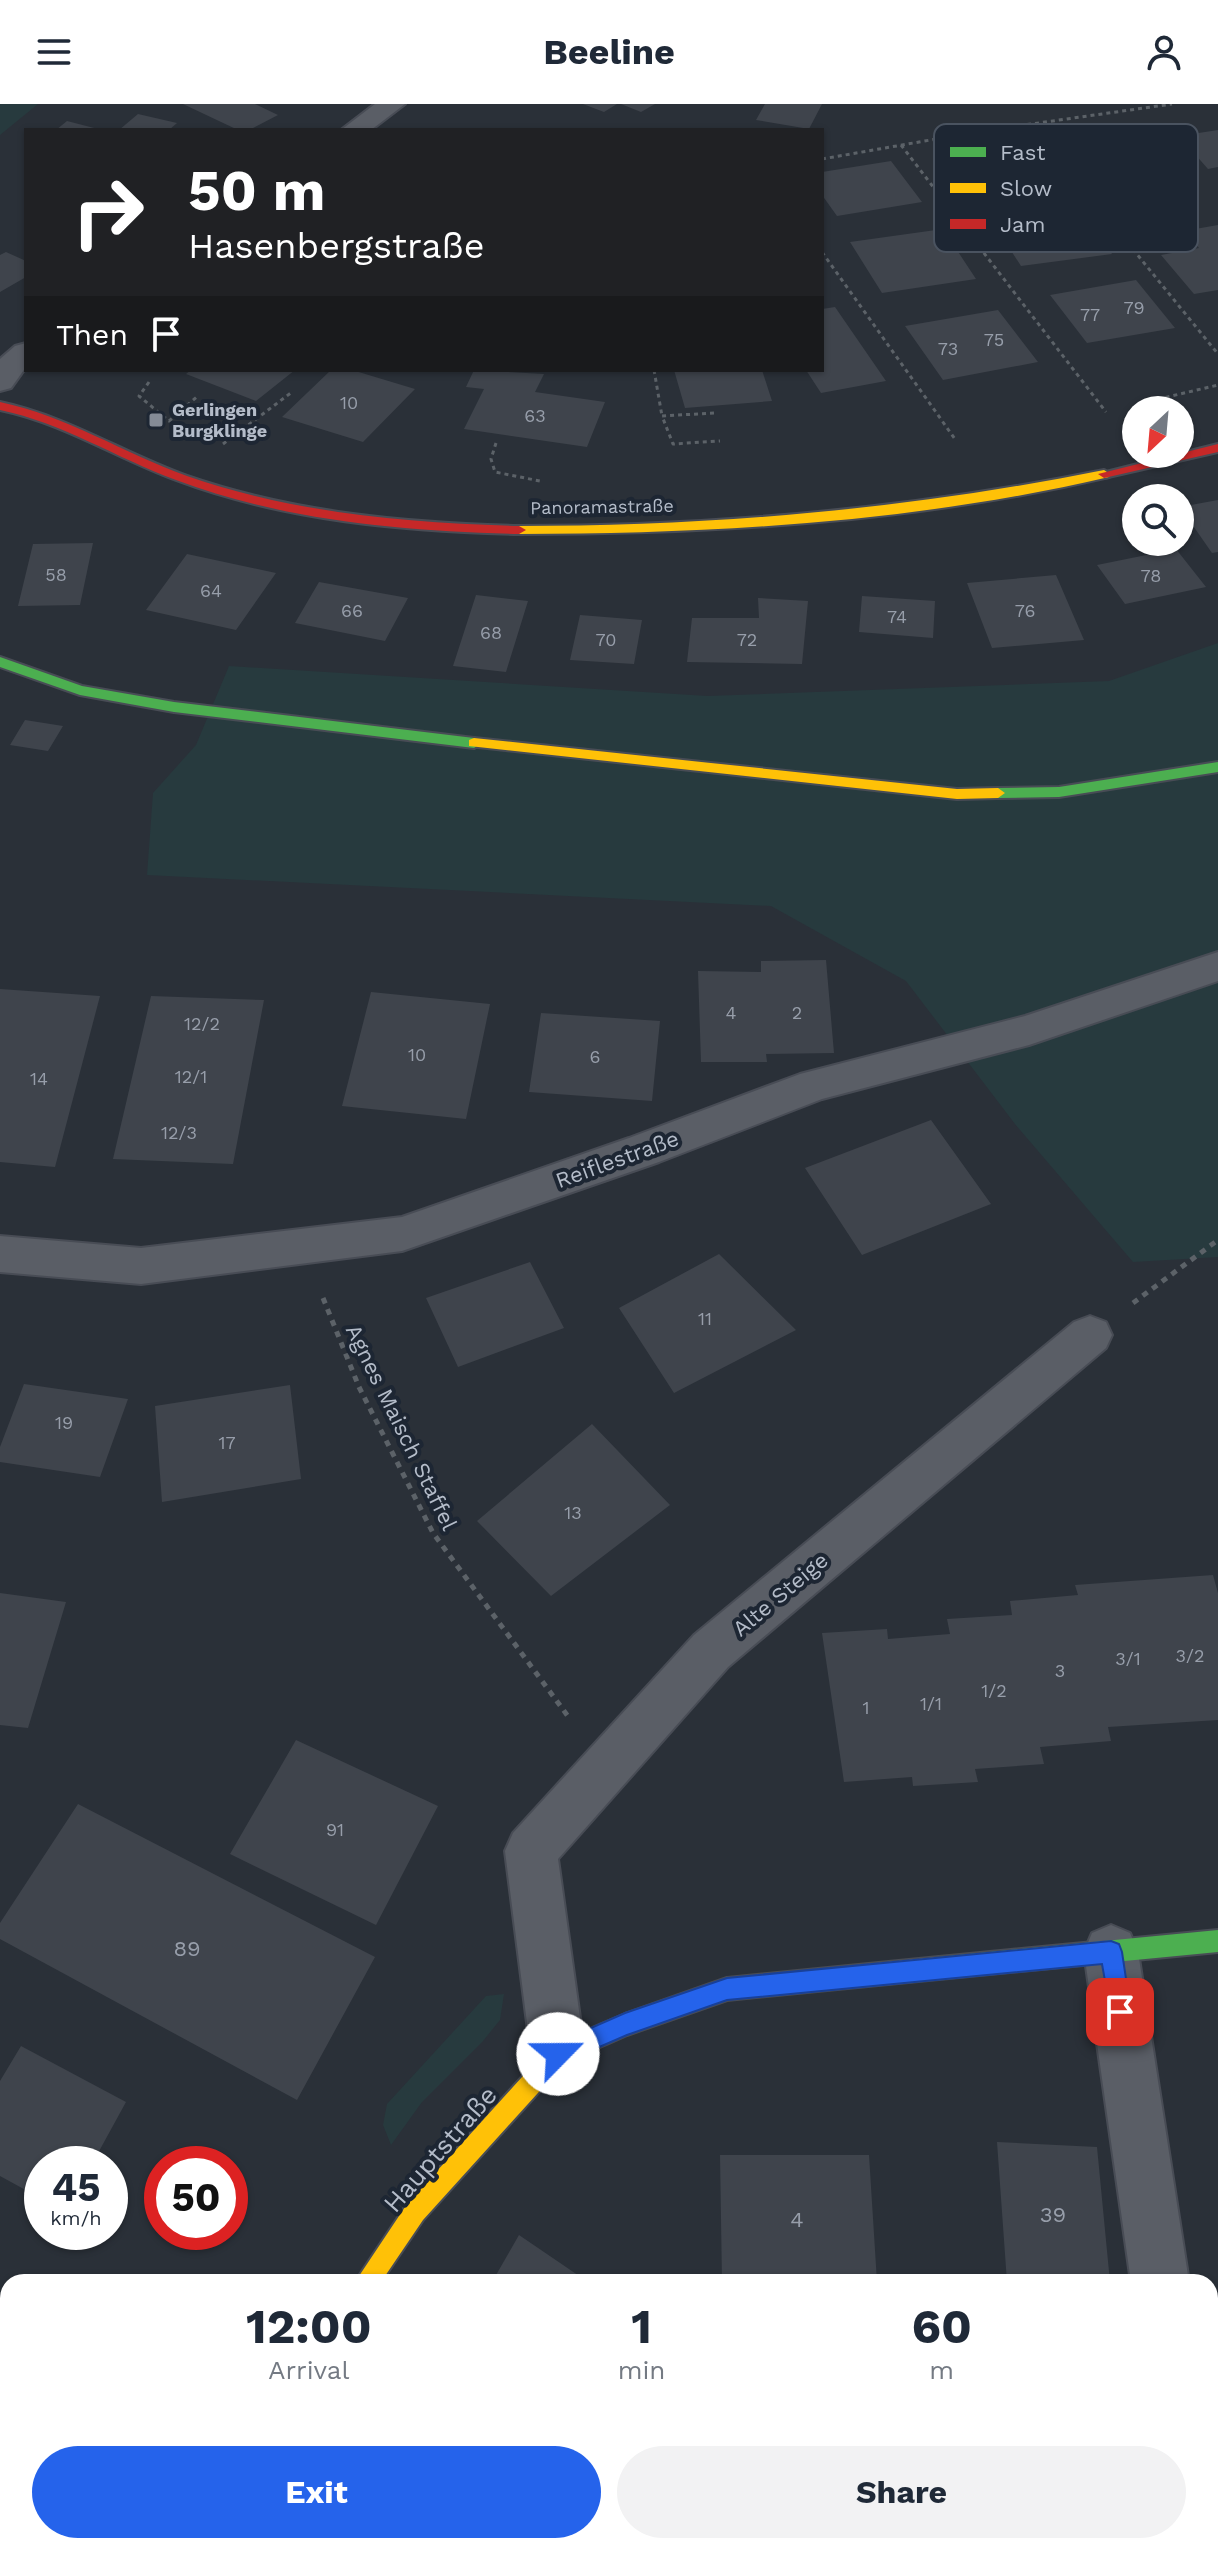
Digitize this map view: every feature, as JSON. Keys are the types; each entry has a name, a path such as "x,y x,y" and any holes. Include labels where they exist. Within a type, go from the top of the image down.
{"main road":[{"name":"Panoramastraße","path":"0,406 21,408 51,418 144,463 194,483 244,497 302,510 366,519 519,529 602,531 742,522 980,498 1218,448"},
{"path":"0,662 80,690 174,707 842,785 957,794 1059,792 1218,767"},
{"path":"558,2054 625,2025 727,1989 1218,1941"},
{"name":"Hauptstraße","path":"372,2274 415,2212 558,2054"}],"street":[{"path":"357,128 392,104"},
{"path":"0,382 7,368 24,354"},
{"name":"Reiflestraße","path":"0,1254 141,1266 402,1234 644,1150 814,1085 1029,1030 1218,966"},
{"name":"Alte Steige","path":"558,2054 531,1851 711,1651 1090,1335"},
{"path":"1111,1952 1159,2274"}],"path":[{"path":"1031,124 1172,104"},
{"path":"824,159 934,140"},
{"path":"901,145 934,188"},
{"path":"983,252 1106,412"},
{"path":"1135,252 1218,354"},
{"path":"824,255 955,439"},
{"path":"654,372 662,416 673,444 720,441"},
{"path":"149,382 139,396 169,421 182,427"},
{"path":"1171,396 1218,385"},
{"path":"219,447 292,392"},
{"path":"169,421 199,395"},
{"path":"662,416 714,413"},
{"path":"496,443 491,459 495,472 547,482"},
{"path":"1090,1335 1218,1240"},
{"name":"Agnes Maisch Staffel","path":"301,1246 359,1387 433,1533 606,1768"}],"green space":[{"path":"0,104 38,104 0,135"},
{"path":"1218,643 1218,1257 1133,1262 1015,1124 906,981 771,906 147,875 153,793 196,745 229,666 708,696 1109,681"},
{"path":"504,1994 500,2020 422,2102 391,2145 383,2125 387,2104 486,1996"}],"building":[{"path":"183,104 255,104 278,115 253,128 234,128"},
{"path":"583,104 617,104 604,112"},
{"path":"621,104 655,104 641,112"},
{"path":"765,104 822,104 810,128 756,120"},
{"path":"138,114 177,123 171,128 121,128"},
{"path":"67,121 94,128 58,128"},
{"path":"1218,130 1218,167 1208,169 1198,158 1198,133"},
{"path":"891,161 922,202 837,216 824,198 824,172"},
{"path":"1218,225 1218,290 1194,294 1161,255 1198,252 1198,229"},
{"path":"934,230 934,252 958,252 976,279 882,293 850,242"},
{"path":"6,252 24,260 24,278 0,292 0,255"},
{"path":"1012,252 1112,254 1021,266"},
{"path":"1136,280 1175,328 1087,343 1050,295"},
{"path":"835,307 886,381 821,393 807,372 824,372 824,309"},
{"path":"998,310 1038,362 943,380 905,326"},
{"path":"188,372 292,372 256,401 186,374"},
{"path":"329,372 359,372 415,389 363,442 282,417"},
{"path":"473,372 544,374 535,392 605,402 587,447 464,429 484,389 466,387"},
{"path":"675,372 763,372 772,401 685,408"},
{"path":"1218,500 1218,552 1212,553 1194,527 1194,504"},
{"path":"93,543 80,605 18,606 33,544"},
{"path":"187,554 276,573 236,630 146,610"},
{"path":"1141,556 1182,556 1206,587 1125,604 1097,565"},
{"path":"1056,575 1084,640 992,648 967,583"},
{"path":"319,582 408,598 385,641 295,623"},
{"path":"476,595 528,601 506,672 453,666"},
{"path":"862,596 935,601 933,638 859,632"},
{"path":"758,598 808,601 802,664 687,662 692,618 759,618"},
{"path":"580,615 642,620 634,664 570,660"},
{"path":"25,720 63,726 48,751 10,745"},
{"path":"826,960 834,1053 766,1054 767,1062 701,1062 698,971 761,972 761,961"},
{"path":"0,989 100,996 55,1167 0,1162"},
{"path":"371,992 490,1004 466,1119 342,1106"},
{"path":"151,996 264,1000 233,1164 113,1159"},
{"path":"541,1013 660,1021 652,1101 529,1092"},
{"path":"931,1120 991,1204 862,1255 805,1168"},
{"path":"719,1254 796,1330 674,1393 619,1308"},
{"path":"530,1262 564,1328 458,1367 426,1298"},
{"path":"24,1384 128,1399 100,1477 0,1462 0,1447"},
{"path":"290,1385 301,1479 162,1502 155,1406"},
{"path":"592,1424 670,1505 551,1596 477,1521"},
{"path":"1213,1575 1218,1593 1218,1720 1108,1727 1111,1741 1040,1747 1044,1764 975,1769 978,1782 913,1786 912,1777 844,1782 822,1633 887,1629 888,1639 950,1634 947,1619 1012,1615 1010,1601 1078,1595 1075,1585"},
{"path":"0,1593 66,1602 28,1728 0,1725"},
{"path":"296,1740 438,1806 376,1925 230,1854"},
{"path":"78,1804 375,1957 297,2100 0,1939 0,1923"},
{"path":"21,2046 126,2102 102,2146 24,2146 24,2189 0,2176 0,2081"},
{"path":"997,2142 1097,2147 1109,2274 1006,2274"},
{"path":"720,2155 869,2155 876,2274 722,2274"},
{"path":"519,2235 576,2274 497,2274"}],"traffic: fast":[{"path":"0,662 80,690 174,707 474,743"},
{"path":"998,793 1059,792 1218,767"},
{"path":"939,1968 1218,1941"}],"traffic: slow":[{"path":"519,530 664,528 813,518 961,500 1104,474"},
{"path":"474,743 957,794 998,793"},
{"path":"372,2274 415,2212 558,2054 625,2025 727,1989 939,1968"}],"traffic: jam":[{"path":"0,406 70,427 181,478 263,502 390,523 519,530"},
{"path":"1104,474 1218,448"}],"place":[{"name":"Gerlingen Burgklinge","path":"156,420"}],"route":[{"path":"558,2054 625,2025 727,1989 1111,1952 1120,2012"}]}
